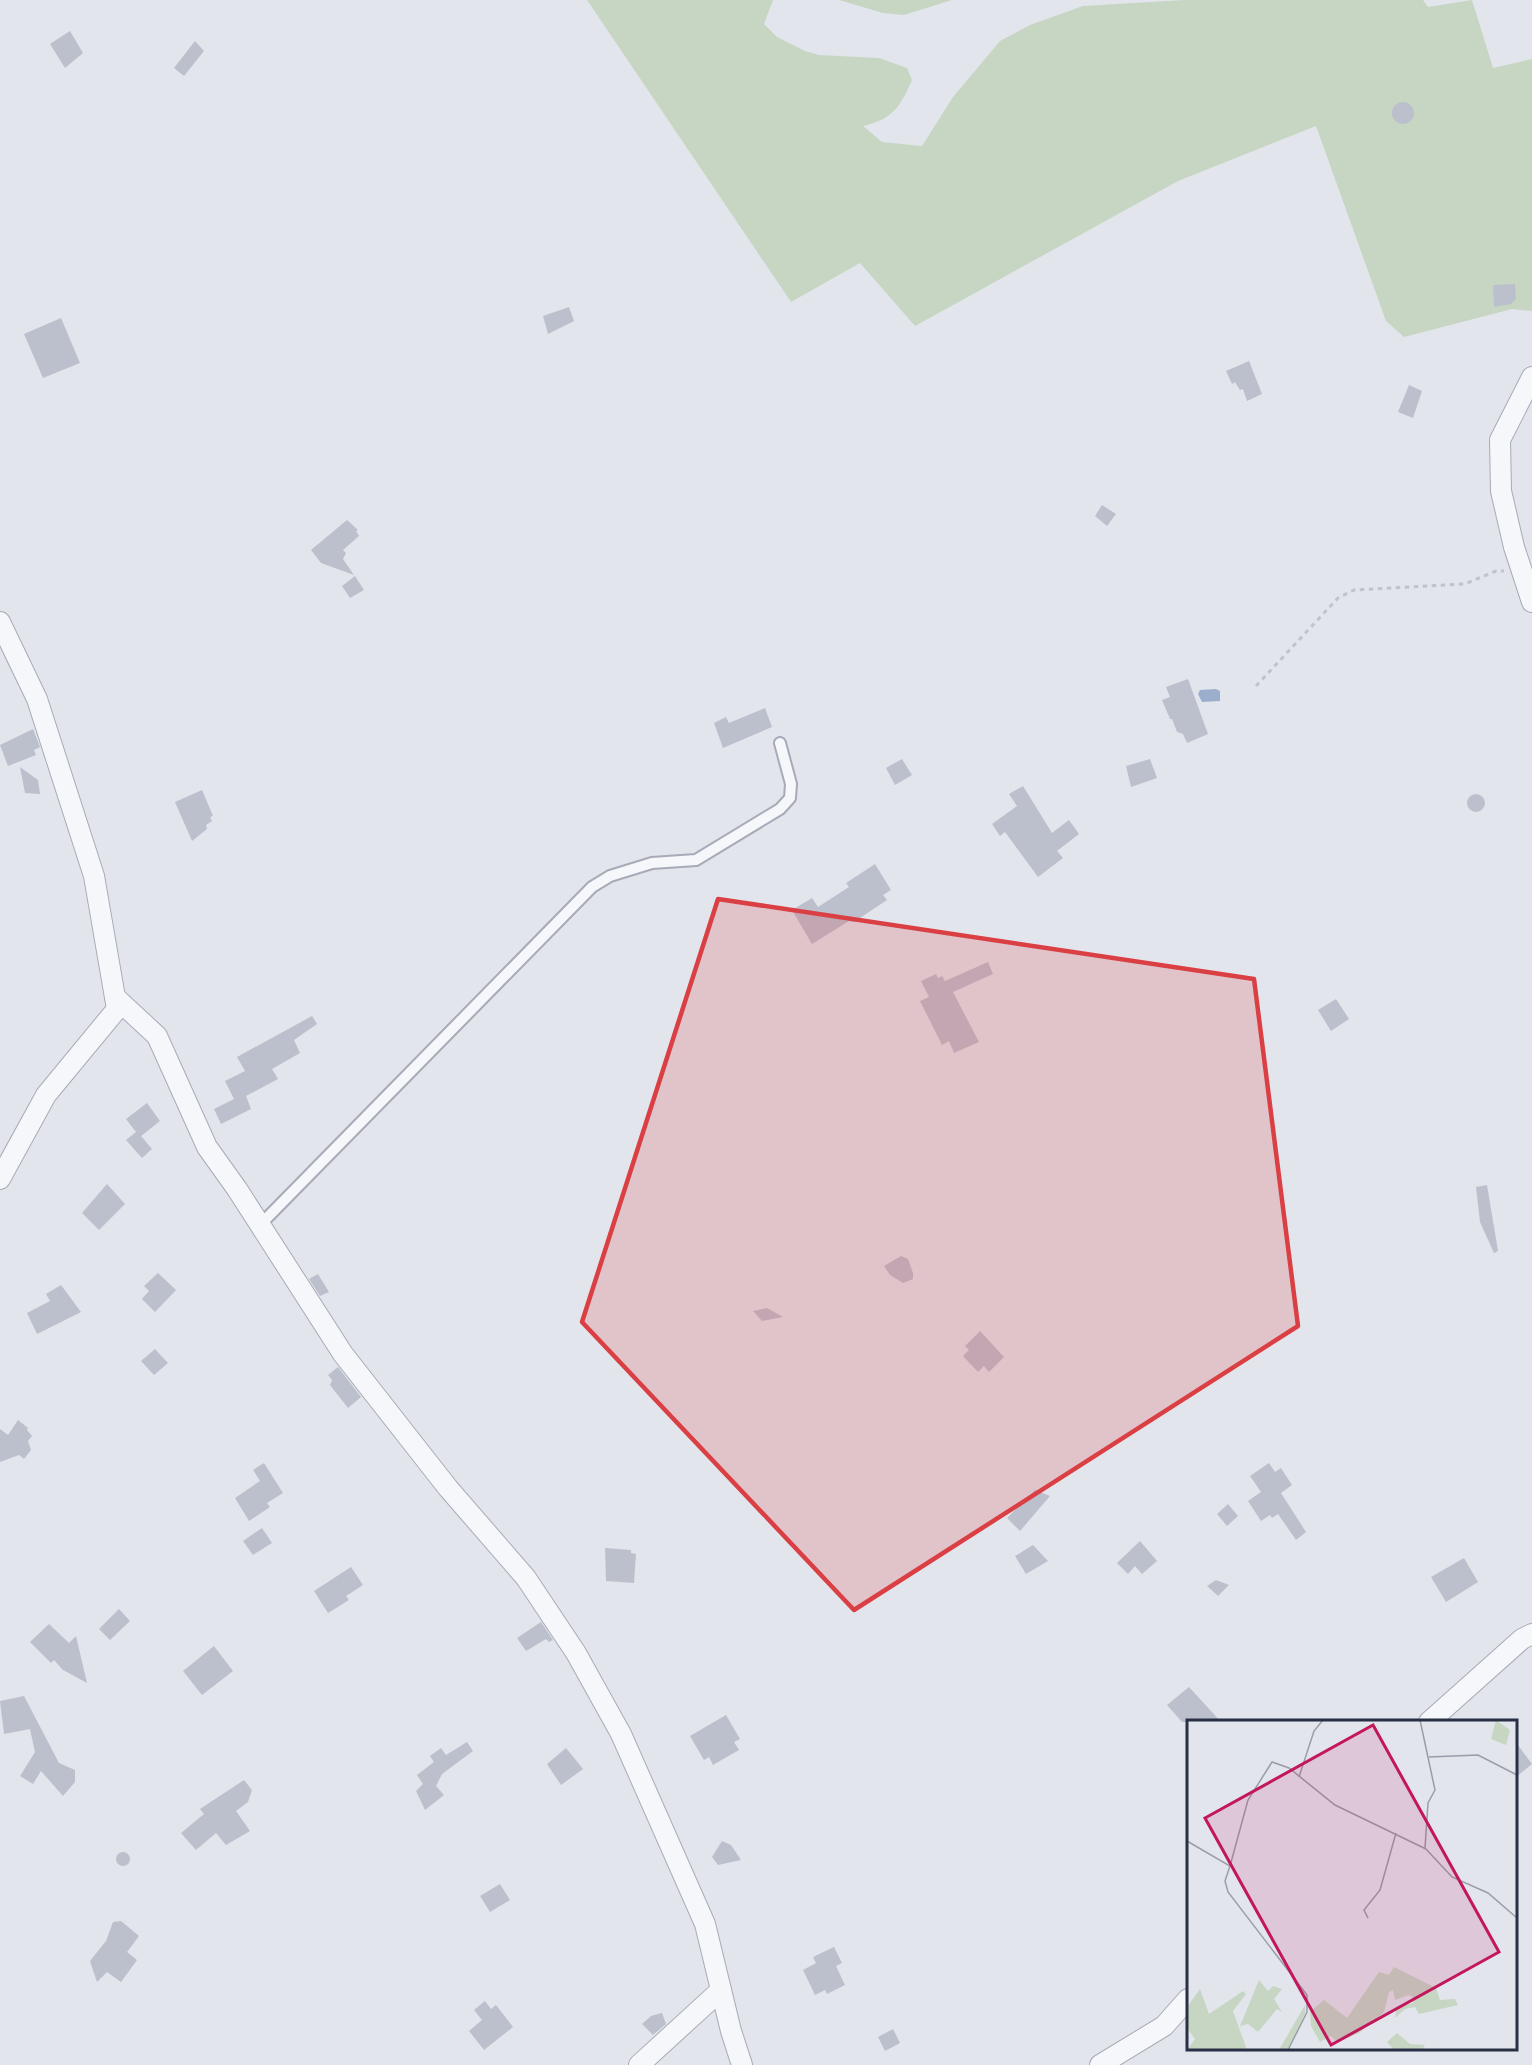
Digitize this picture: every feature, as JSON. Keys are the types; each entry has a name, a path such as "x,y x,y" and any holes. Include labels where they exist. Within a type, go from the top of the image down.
{"street":[{"path":"1532,377 1500,440 1501,491 1514,547 1532,602"},
{"path":"0,622 38,699 94,876 117,1009 46,1095 0,1179"},
{"path":"115,997 157,1036 207,1147 343,1354 448,1488 526,1578 576,1653 621,1734 661,1820 705,1924 742,2065"},
{"path":"1431,1720 1522,1640 1532,1634"},
{"path":"639,2065 721,1990"},
{"path":"1100,2065 1164,2026 1187,2000"}],"lane":[{"path":"260,1226 592,887 610,876 652,863 696,860 780,809 790,798 791,784 780,743"}],"path":[{"path":"1256,686 1338,598 1354,590 1465,584 1496,571 1510,571 1524,580"}],"highlighted area":[{"path":"718,899 1254,979 1298,1326 854,1610 582,1322"}],"green space":[{"path":"587,0 773,0 764,24 777,37 805,51 819,55 879,58 907,68 912,80 899,105 882,120 863,126 882,142 922,146 953,97 1000,41 1030,25 1083,6 1184,0 1423,0 1428,7 1472,0 1493,68 1532,59 1532,311 1512,309 1404,337 1386,321 1316,126 1178,181 915,326 860,263 791,302"},
{"path":"839,0 952,0 904,15 883,13"}],"water":[{"path":"1200,690 1220,691 1220,701 1202,702 1198,694"}],"building":[{"path":"70,31 83,53 65,68 50,44"},
{"path":"195,41 204,51 184,76 174,68"},
{"path":"1403,102 1411,105 1414,113 1411,121 1403,124 1395,121 1392,113 1395,105"},
{"path":"1515,284 1516,299 1511,304 1494,307 1493,285"},
{"path":"569,307 574,321 548,334 543,316"},
{"path":"61,318 80,363 43,378 24,334"},
{"path":"1249,361 1262,394 1247,401 1243,389 1240,390 1235,382 1232,384 1226,371"},
{"path":"1409,385 1422,391 1413,418 1398,412"},
{"path":"1102,505 1116,514 1107,526 1095,516"},
{"path":"347,520 358,530 356,531 359,536 343,550 346,553 343,559 354,575 321,563 311,550"},
{"path":"355,576 364,590 350,598 342,586"},
{"path":"1188,679 1208,734 1187,743 1183,734 1177,732 1162,700 1170,697 1166,687"},
{"path":"765,708 772,727 723,748 714,723 726,717 729,723"},
{"path":"33,729 40,747 34,750 36,755 8,766 0,745"},
{"path":"902,759 912,775 895,785 886,768"},
{"path":"1150,759 1157,778 1131,787 1126,766"},
{"path":"20,767 38,780 40,794 25,793"},
{"path":"1023,786 1052,833 1069,820 1079,834 1057,851 1063,858 1038,877 1005,832 1000,836 992,824 1017,806 1009,794"},
{"path":"202,790 213,816 210,817 212,821 206,825 207,829 192,841 175,802"},
{"path":"1476,794 1482,797 1485,803 1482,809 1476,812 1470,809 1467,803 1470,797"},
{"path":"875,864 891,890 883,895 887,900 854,922 849,921 812,944 792,910 812,898 818,907 849,887 846,883"},
{"path":"988,962 993,974 953,992 979,1042 954,1053 949,1041 942,1045 920,1001 929,997 921,981 936,974 938,978 942,976 945,981"},
{"path":"1336,999 1349,1019 1331,1031 1318,1010"},
{"path":"312,1016 317,1024 294,1040 300,1053 272,1069 278,1079 246,1096 251,1109 221,1124 214,1109 234,1099 225,1081 245,1071 237,1057"},
{"path":"147,1103 160,1121 141,1136 152,1149 142,1158 126,1140 136,1132 126,1119"},
{"path":"107,1184 125,1204 99,1230 82,1213"},
{"path":"1487,1185 1498,1251 1494,1253 1480,1222 1476,1187"},
{"path":"901,1256 908,1259 913,1273 913,1279 903,1283 890,1275 884,1266"},
{"path":"158,1273 176,1290 155,1312 142,1299 149,1291 144,1286"},
{"path":"318,1274 329,1292 320,1296 309,1279"},
{"path":"61,1285 81,1312 37,1334 27,1313 50,1301 46,1294"},
{"path":"767,1308 783,1317 762,1321 753,1311"},
{"path":"980,1331 1004,1357 989,1372 984,1366 978,1372 963,1356 969,1350 965,1346"},
{"path":"155,1349 168,1363 154,1375 141,1361"},
{"path":"338,1367 361,1397 348,1408 330,1385 332,1380 328,1375"},
{"path":"18,1420 28,1428 32,1436 28,1441 31,1450 24,1459 19,1455 0,1462 0,1429 8,1435"},
{"path":"264,1463 283,1493 267,1503 270,1507 249,1521 235,1498 260,1481 253,1470"},
{"path":"1269,1463 1275,1472 1281,1468 1292,1485 1281,1493 1306,1532 1296,1540 1278,1514 1272,1518 1270,1515 1261,1521 1248,1501 1261,1492 1250,1476"},
{"path":"1035,1490 1050,1496 1020,1531 1007,1518"},
{"path":"1228,1504 1238,1516 1227,1526 1217,1514"},
{"path":"262,1528 272,1543 253,1555 243,1541"},
{"path":"1140,1541 1157,1561 1142,1574 1135,1566 1128,1574 1117,1563"},
{"path":"1033,1545 1048,1561 1026,1574 1015,1556"},
{"path":"605,1548 631,1550 631,1553 636,1554 634,1583 606,1581"},
{"path":"1464,1558 1478,1582 1446,1602 1431,1577"},
{"path":"351,1567 363,1585 346,1596 349,1600 328,1613 314,1591"},
{"path":"1216,1580 1229,1585 1218,1596 1207,1586"},
{"path":"119,1609 130,1621 110,1640 99,1629"},
{"path":"541,1622 553,1640 549,1642 546,1639 526,1651 517,1638"},
{"path":"49,1624 69,1643 76,1636 87,1683 63,1670 54,1660 51,1663 30,1642"},
{"path":"214,1646 233,1671 202,1695 183,1671"},
{"path":"1189,1687 1219,1720 1182,1722 1167,1705"},
{"path":"24,1696 59,1763 75,1770 75,1782 63,1796 41,1771 33,1784 20,1776 35,1752 30,1729 4,1734 0,1701"},
{"path":"726,1715 740,1739 734,1742 739,1750 713,1765 709,1757 704,1760 690,1736"},
{"path":"467,1742 473,1751 442,1774 436,1786 444,1795 425,1810 416,1791 423,1784 417,1775 434,1762 430,1756 441,1748 446,1755"},
{"path":"1517,1744 1532,1764 1517,1776"},
{"path":"566,1748 583,1769 561,1785 547,1764"},
{"path":"244,1780 252,1790 248,1802 236,1811 250,1831 226,1845 216,1833 196,1850 181,1833 204,1814 200,1809"},
{"path":"722,1841 731,1845 741,1860 718,1865 712,1857"},
{"path":"120,1852 126,1852 130,1859 126,1866 120,1866 116,1862 116,1856"},
{"path":"500,1884 510,1900 490,1912 480,1896"},
{"path":"121,1921 139,1936 127,1952 137,1960 121,1982 107,1972 97,1982 90,1961 106,1941 113,1922"},
{"path":"834,1947 842,1963 836,1966 845,1985 827,1994 825,1990 815,1995 803,1970 816,1963 813,1957"},
{"path":"485,2001 491,2009 496,2005 513,2027 484,2050 469,2031 482,2020 474,2010"},
{"path":"662,2013 666,2024 653,2035 642,2024 651,2016"},
{"path":"893,2029 900,2043 885,2051 878,2037"}]}
